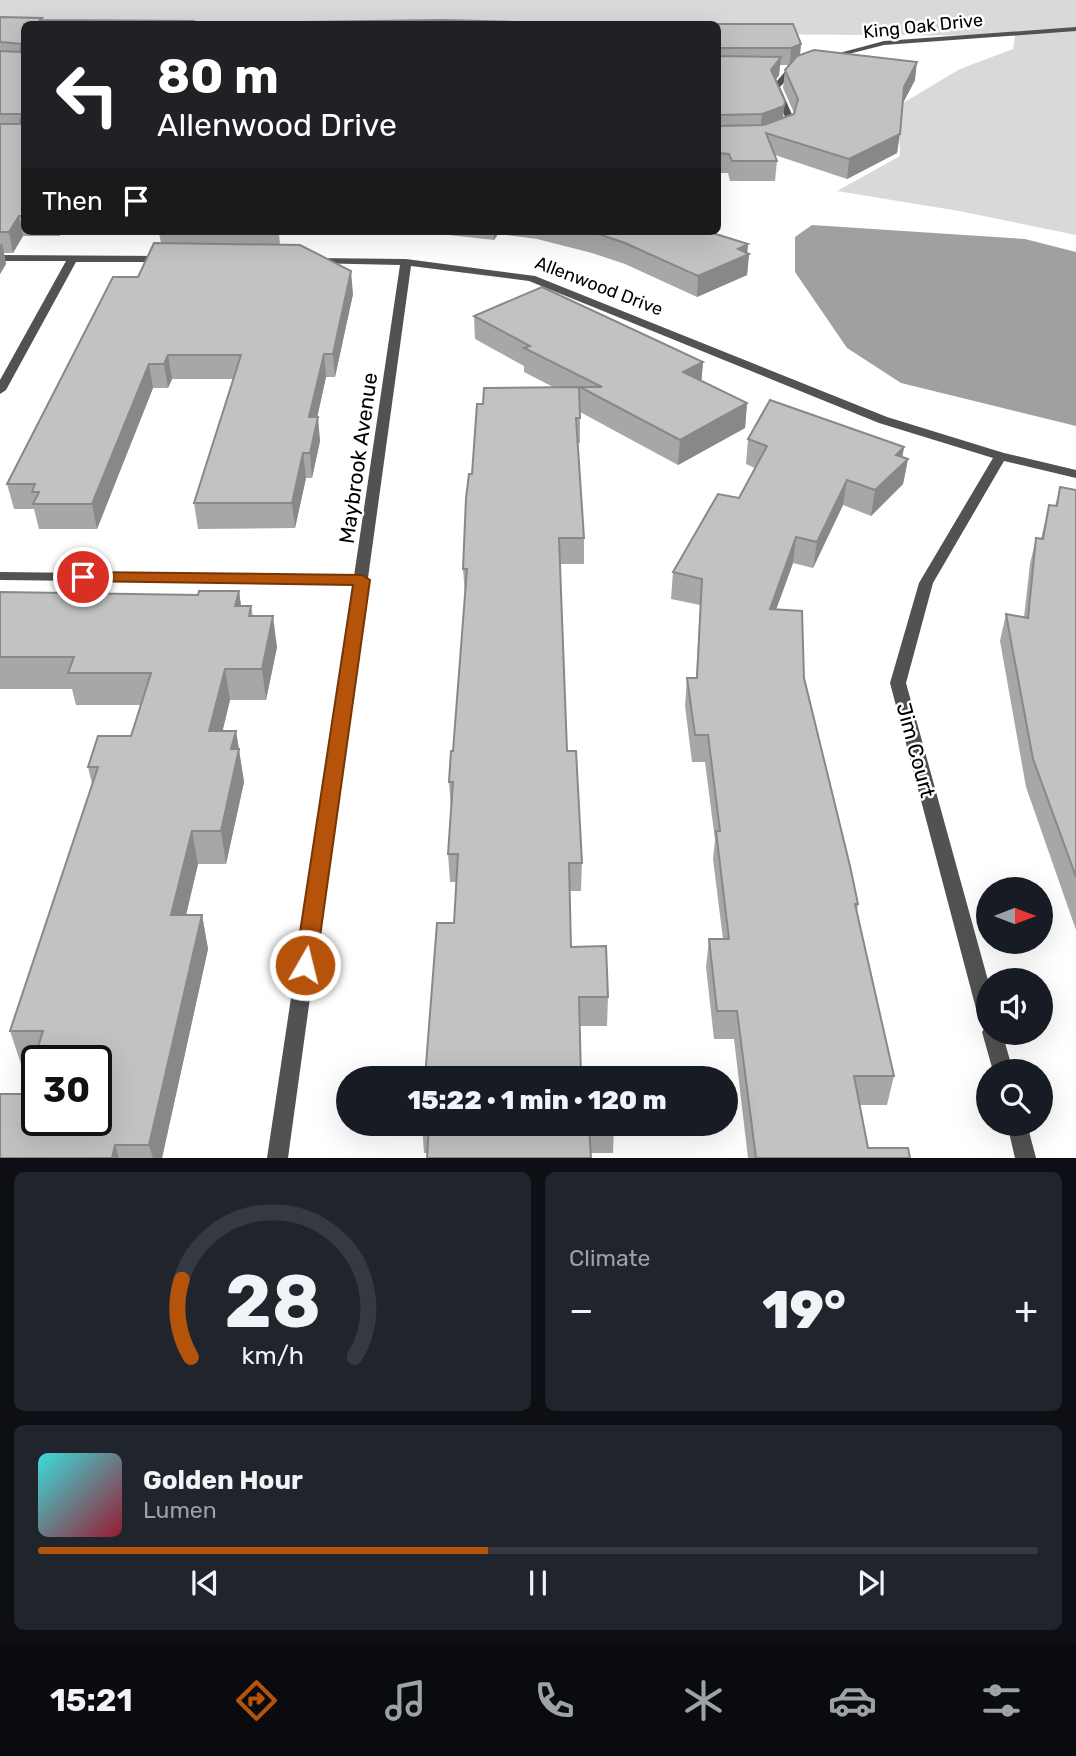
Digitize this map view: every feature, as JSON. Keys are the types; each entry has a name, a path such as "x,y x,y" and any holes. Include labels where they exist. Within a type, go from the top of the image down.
{"street":[{"name":"King Oak Drive","path":"778,69 790,69 831,55 884,43 1076,29"},
{"path":"775,133 788,128 790,119 776,88 790,69"},
{"path":"0,258 170,259"},
{"path":"0,390 73,258"},
{"name":"Allenwood Drive","path":"295,261 406,262 531,278 883,420 1000,456 1076,474"},
{"name":"Maybrook Avenue","path":"277,1157 406,262"},
{"name":"Jim Court","path":"976,972 898,682 926,583 1000,456"},
{"path":"0,576 362,580"},
{"path":"1020,1136 1026,1157"}],"shaded area":[{"path":"0,0 1076,0 1076,235 959,211 837,191 900,156 898,106 960,69 1013,49 1015,36 721,34 721,21 21,21 21,24 0,27"},
{"path":"812,225 1025,239 1076,252 1076,426 901,383 847,348 795,272 795,237"}],"building":[{"path":"0,17 42,18 40,20 194,21 21,21 21,44 0,42"},
{"path":"443,20 480,21 372,21"},
{"path":"721,24 793,24 801,44 791,48 721,48"},
{"path":"21,48 21,114 0,114 0,51 20,52"},
{"path":"814,50 917,62 904,87 900,134 849,159 766,133 777,161 732,161 729,154 721,153 721,126 764,125 794,114 798,99 785,70 797,56"},
{"path":"721,56 781,57 771,70 785,101 784,106 762,114 721,115"},
{"path":"21,119 21,216 9,232 0,232 0,124 20,124"},
{"path":"602,235 719,235 748,244 738,249 749,254 698,276"},
{"path":"154,243 300,245 351,271 333,354 324,354 309,417 318,417 310,453 303,453 292,503 194,503 241,355 168,355 164,364 149,364 92,504 33,504 39,492 32,492 35,484 7,484 113,277 138,277"},
{"path":"542,287 703,362 683,372 747,403 680,440 580,387 602,387 524,348 530,346 474,316"},
{"path":"579,387 580,418 576,418 584,538 559,538 567,751 576,751 582,863 569,863 571,947 606,946 608,997 579,997 581,1066 426,1066 437,923 454,923 458,854 448,854 453,782 449,782 467,569 463,569 466,498 469,474 472,474 477,404 483,404 484,388"},
{"path":"770,400 904,447 896,455 908,459 875,490 847,480 817,542 796,537 770,609 802,611 804,678 850,866 858,904 855,904 894,1076 854,1076 868,1148 908,1148 910,1158 756,1158 737,1011 717,1011 709,939 729,939 716,831 720,831 708,735 695,735 687,678 697,678 702,579 673,572 718,494 739,498 767,446 748,439"},
{"path":"1060,487 1076,490 1076,877 1033,759 1006,614 1028,618 1036,538 1043,539 1049,505 1057,506"},
{"path":"199,591 239,591 235,606 251,606 249,616 273,616 262,669 225,669 209,731 236,731 231,749 239,749 221,831 192,831 171,915 202,915 149,1145 115,1145 112,1158 0,1158 0,1094 21,1094 21,1136 112,1136 112,1045 39,1045 43,1031 10,1031 98,767 88,767 98,736 131,736 151,673 68,673 74,657 0,657 0,592 198,595"},
{"path":"428,1136 590,1136 591,1158 427,1158"}],"route":[{"path":"83,577 362,580 305,965"}]}
